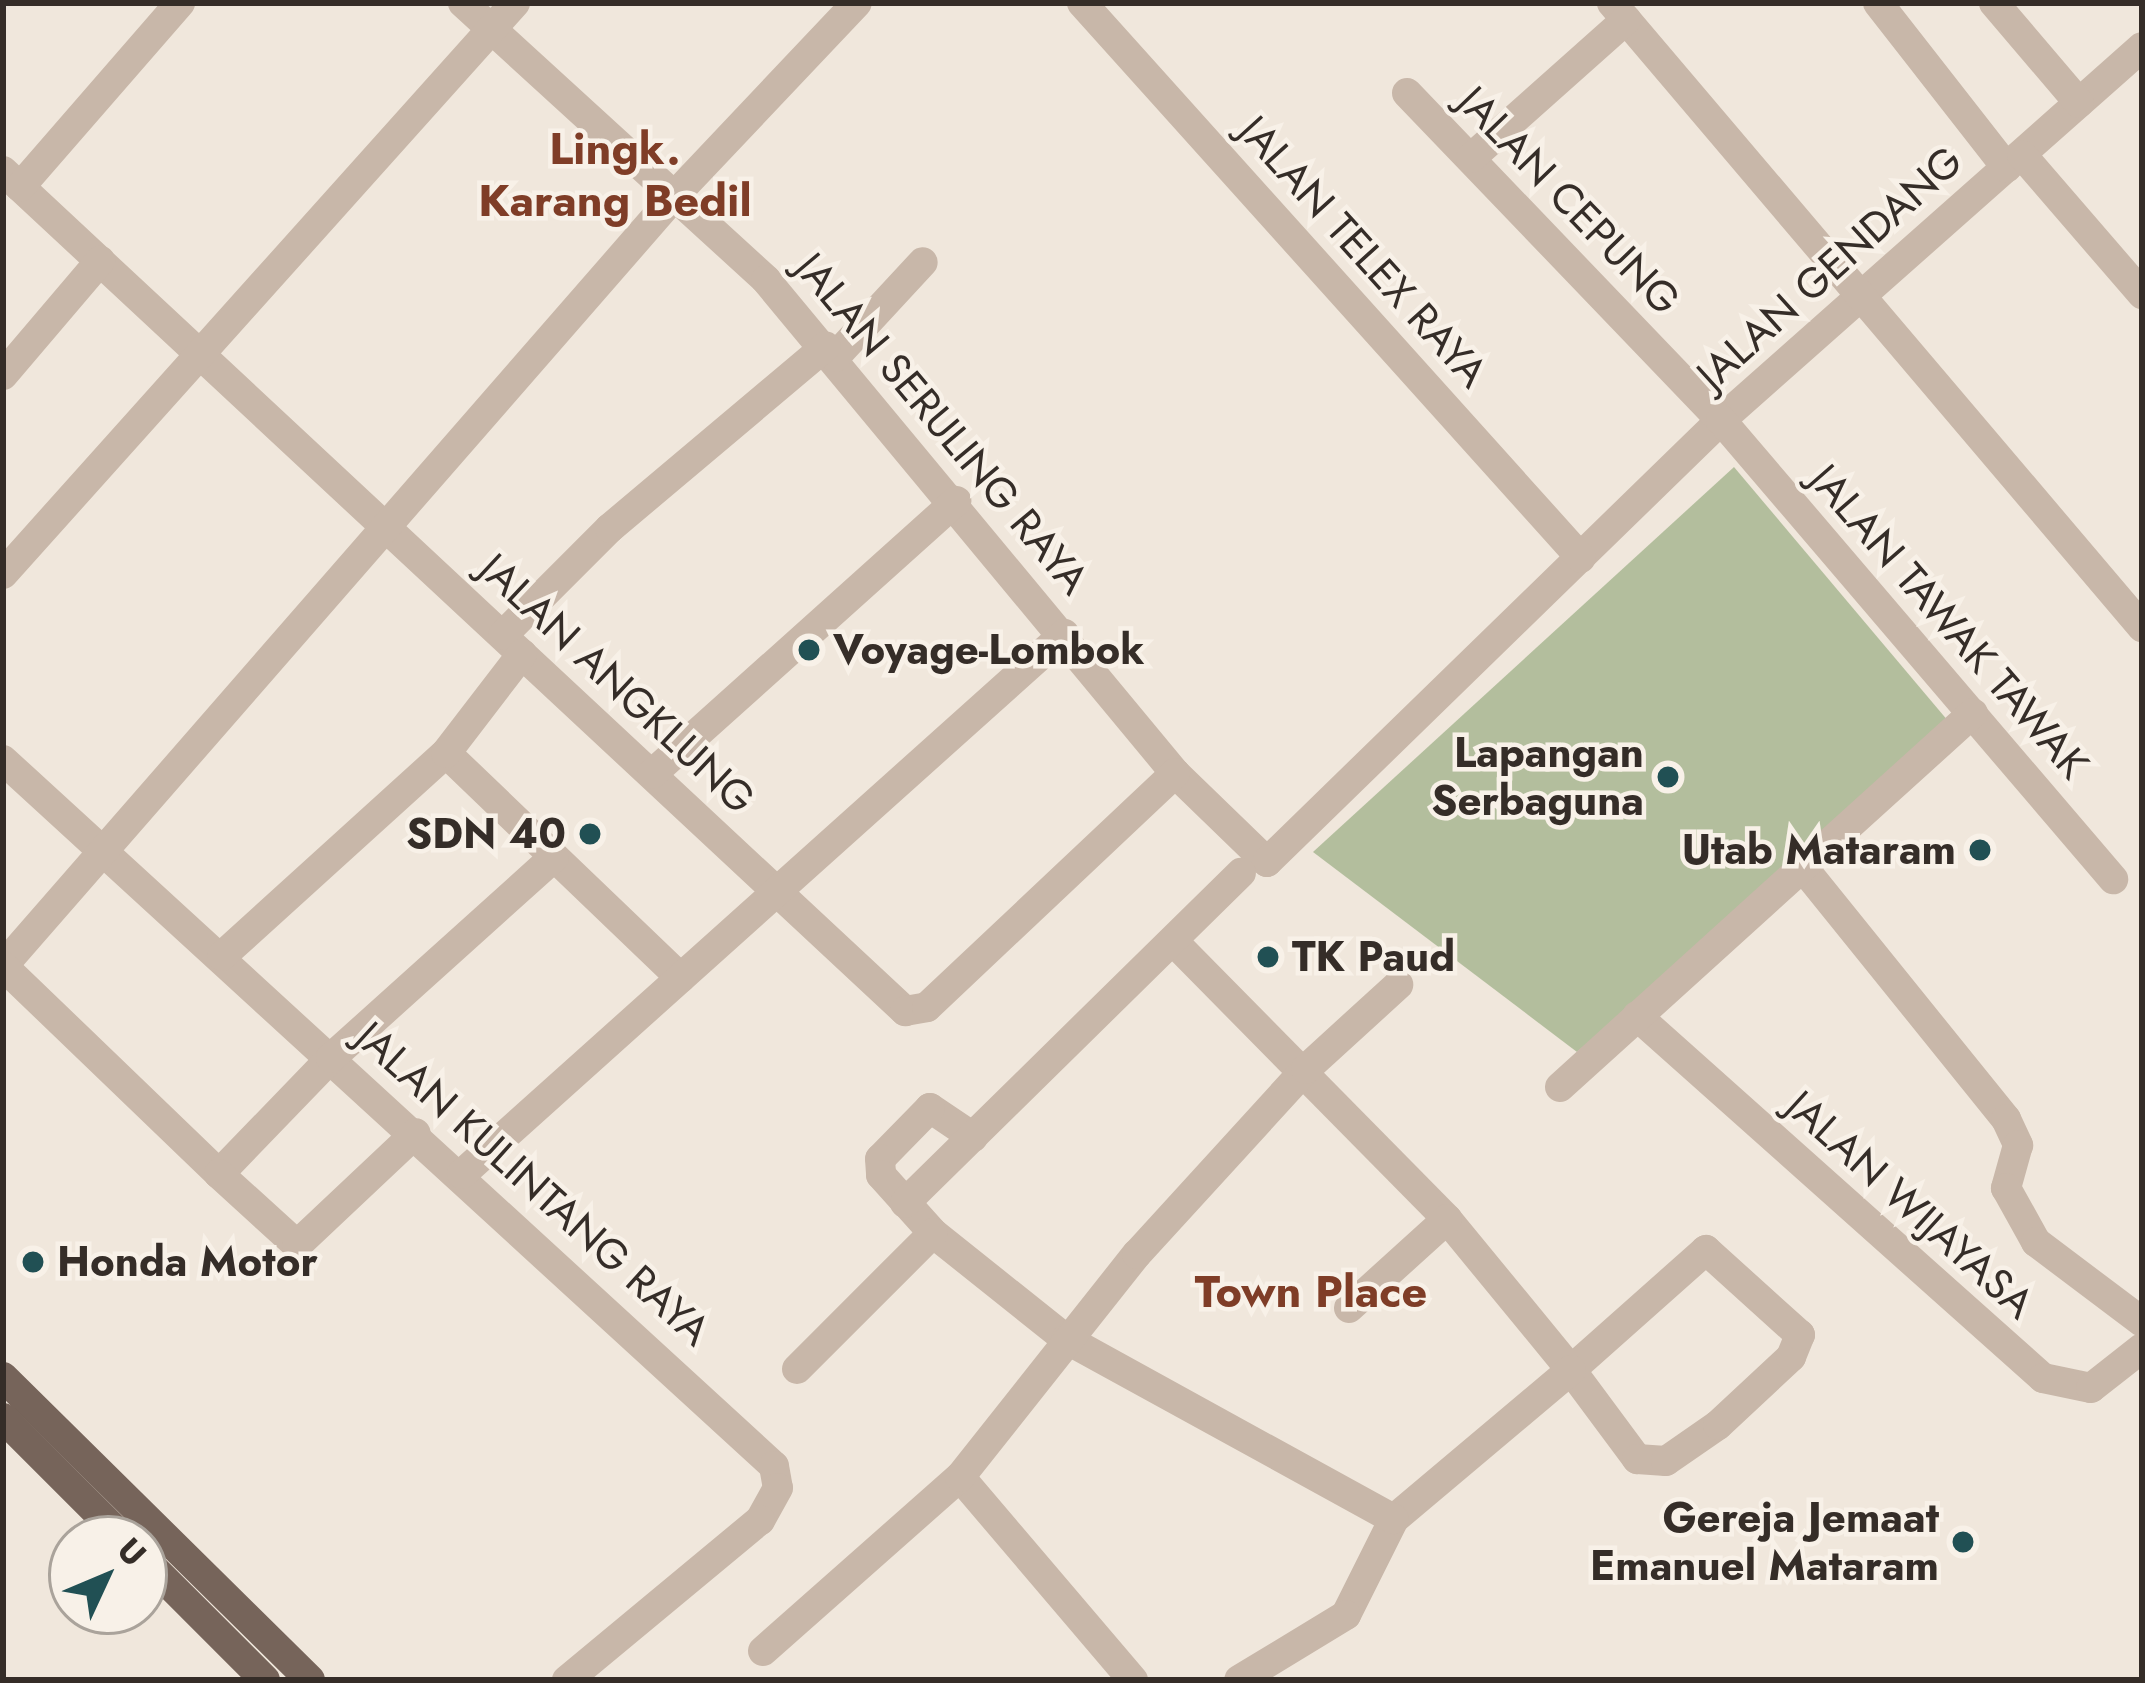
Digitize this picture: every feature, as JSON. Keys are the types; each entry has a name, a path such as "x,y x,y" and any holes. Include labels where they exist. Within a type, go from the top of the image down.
{"main road":[{"path":"3,1377 310,1680"},
{"path":"3,1418 100,1515"},
{"path":"168,1583 258,1673 274,1643"}],"street":[{"path":"12,179 180,3"},
{"name":"JALAN SERULING RAYA","path":"464,3 678,193 831,351 1175,773"},
{"path":"3,574 515,3"},
{"path":"416,1132 297,1245 3,966 104,856 678,193 857,3"},
{"name":"JALAN TELEX RAYA","path":"1082,3 1581,558"},
{"path":"1878,3 2014,162 2142,294"},
{"path":"1994,3 2079,103"},
{"path":"1471,158 1619,11 1857,298 2142,627"},
{"name":"JALAN GENDANG","path":"1175,773 1267,862 1721,420 2142,47"},
{"name":"JALAN CEPUNG","path":"1407,93 1721,420"},
{"name":"JALAN ANGKLUNG","path":"12,179 900,1007 920,1011 1175,773"},
{"path":"3,375 100,261"},
{"path":"222,956 446,753 513,644 610,529 831,351 923,262"},
{"name":"JALAN TAWAK TAWAK","path":"1721,420 2113,880"},
{"path":"652,774 956,501"},
{"path":"462,1174 1064,634"},
{"path":"1560,1087 1973,713"},
{"path":"446,753 681,978"},
{"name":"JALAN KULINTANG RAYA","path":"3,760 104,856 222,956 462,1174 774,1466 778,1488 760,1520 567,1680"},
{"path":"220,1174 331,1058 554,857"},
{"path":"1804,870 2006,1119 2018,1145 2006,1187 2036,1242 2142,1322"},
{"path":"905,1203 1175,943 1241,873"},
{"path":"1175,943 1306,1069 1448,1219 1571,1370 1637,1459 1650,1464 1718,1425 1791,1357 1800,1335 1706,1250 1571,1370 1394,1519 1346,1615 1239,1680"},
{"path":"764,1651 960,1477 1066,1339 1306,1069 1399,985"},
{"name":"JALAN WIJAYASA","path":"1637,1016 2044,1378 2091,1388 2142,1348"},
{"path":"973,1137 942,1109 922,1114 879,1167 933,1233 1066,1339 1394,1519"},
{"path":"1349,1308 1448,1219"},
{"path":"797,1369 933,1233"},
{"path":"960,1477 1133,1680"}],"green space":[{"path":"1734,467 1954,728 1577,1052 1313,852"}],"place":[{"name":"Voyage-Lombok","path":"809,650"},
{"name":"Lapangan Serbaguna","path":"1668,777"},
{"name":"SDN 40","path":"590,834"},
{"name":"Utab Mataram","path":"1980,850"},
{"name":"TK Paud","path":"1268,957"},
{"name":"Honda Motor","path":"33,1262"},
{"name":"Gereja Jemaat Emanuel Mataram","path":"1963,1542"}],"district":[{"name":"Lingk. Karang Bedil","path":"615,175"},
{"name":"Town Place","path":"1311,1292"}]}
